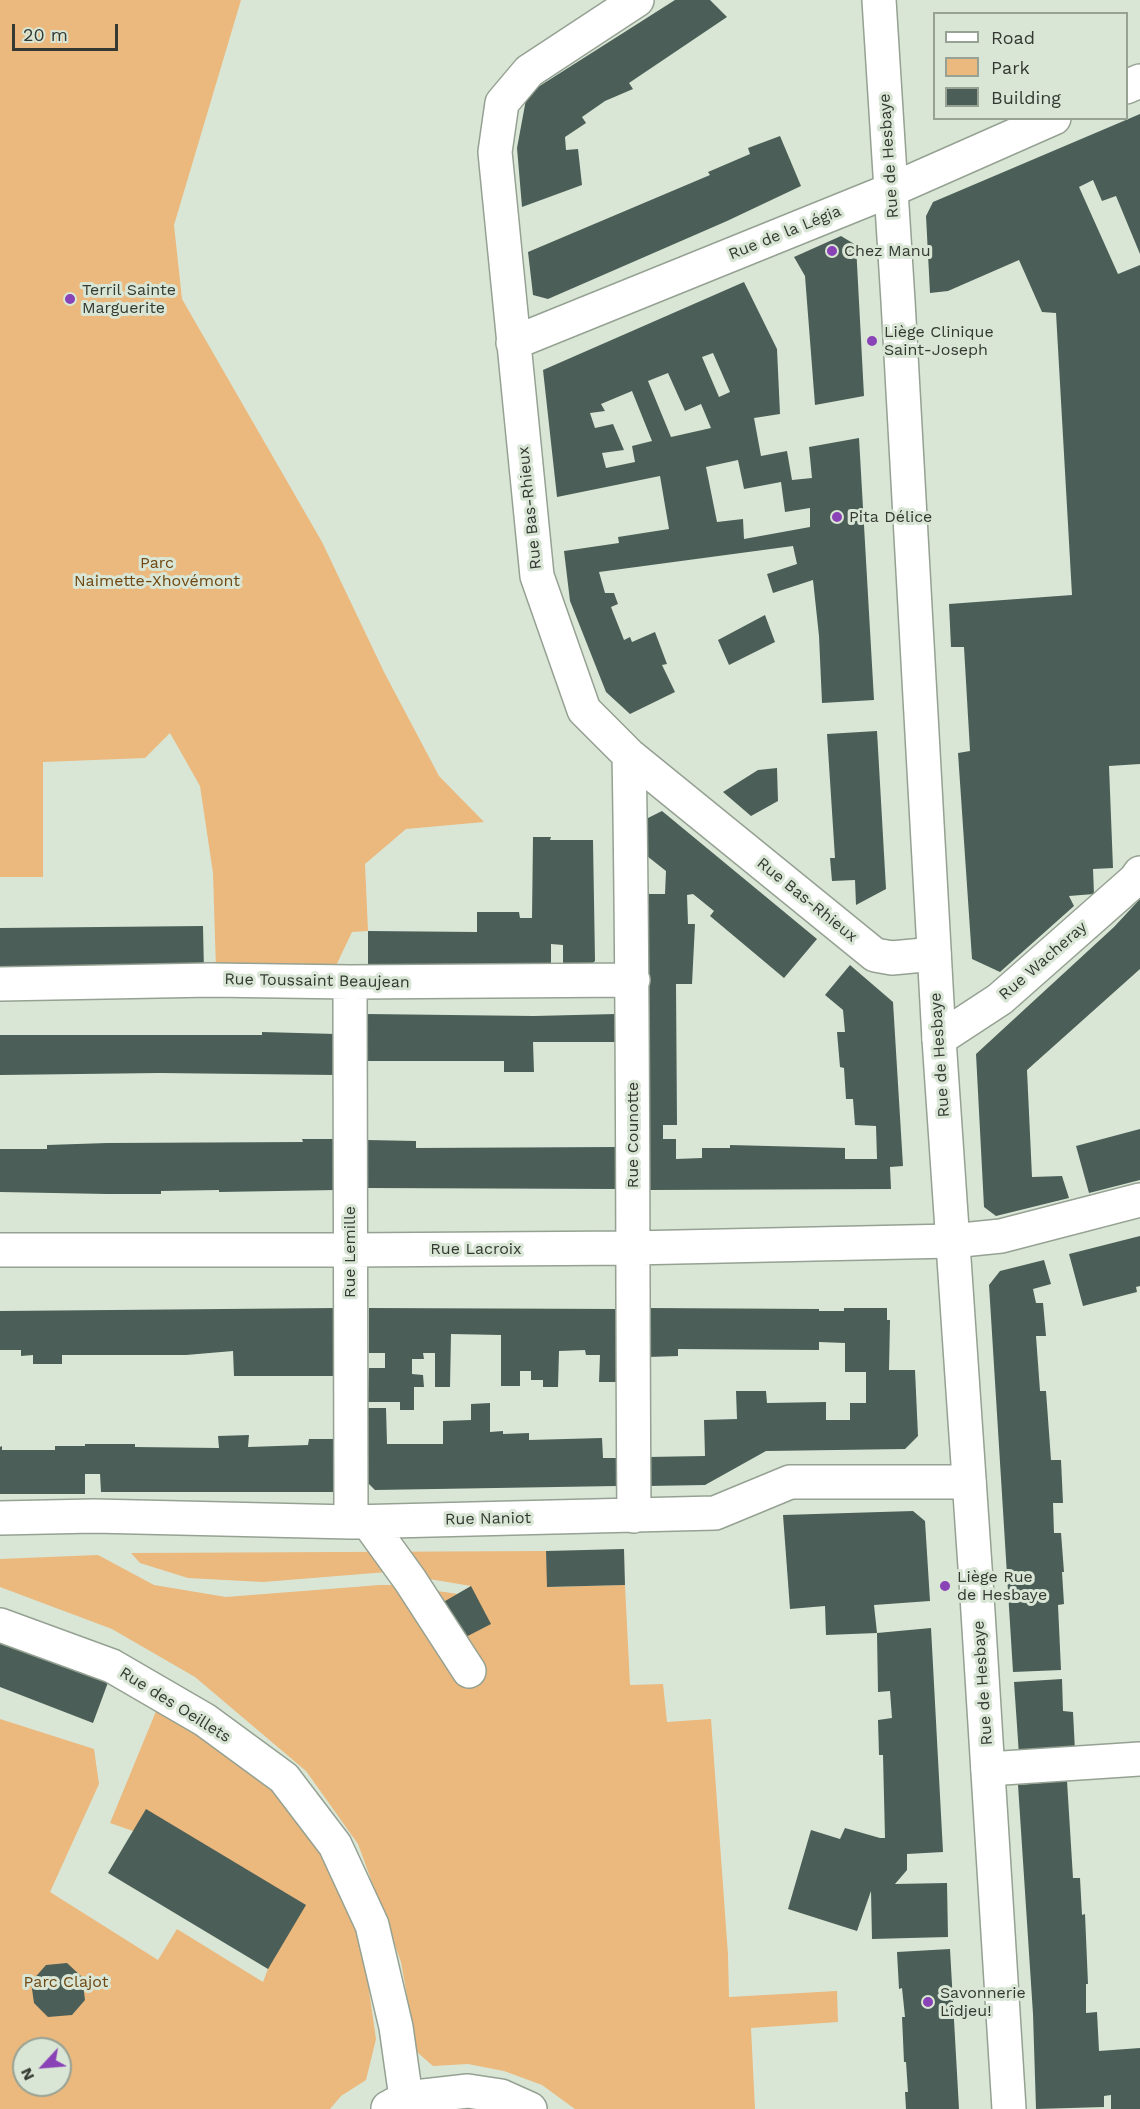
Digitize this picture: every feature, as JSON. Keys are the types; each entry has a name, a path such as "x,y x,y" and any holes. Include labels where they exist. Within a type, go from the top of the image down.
{"street":[{"name":"Rue Bas-Rhieux","path":"637,0 529,71 502,104 495,152 537,576 584,710 629,755 875,955 892,958 934,954"},
{"name":"Rue de Hesbaye","path":"879,0 939,1039 988,1769 1008,2109"},
{"name":"Rue de la Légia","path":"513,342 891,190 1049,120"},
{"name":"Rue Counotte","path":"629,755 633,980 634,1516"},
{"name":"Rue Wacheray","path":"939,1039 1000,999 1135,880 1140,873"},
{"name":"Rue Toussaint Beaujean","path":"0,984 211,980 350,982 633,980"},
{"name":"Rue Lemille","path":"350,982 350,1250 360,1522"},
{"name":"Rue Lacroix","path":"0,1250 632,1248 952,1241 1001,1236 1140,1200"},
{"name":"Rue Naniot","path":"0,1518 93,1516 360,1522 715,1514 790,1482 969,1482"},
{"path":"360,1522 410,1580 469,1671"},
{"name":"Rue des Oeillets","path":"0,1625 112,1666 205,1720 284,1778 335,1845 372,1924 396,2027 396,2104"},
{"path":"988,1769 1140,1759"},
{"path":"396,2104 468,2091 501,2096 530,2109"}],"green space":[{"name":"Parc Naimette-Xhovémont","path":"0,0 241,0 174,225 182,299 322,542 384,672 439,776 484,822 406,829 365,864 368,931 352,932 333,972 216,970 213,873 200,786 170,733 145,758 43,762 43,877 0,877"},
{"path":"546,1551 548,1587 625,1585 630,1685 663,1684 667,1722 711,1719 729,1997 837,1991 838,2022 751,2028 755,2109 575,2109 542,2085 504,2071 468,2064 433,2066 417,2052 401,1962 358,1844 306,1771 195,1677 112,1629 0,1587 0,1559 98,1555 154,1585 226,1597 380,1585 396,1585 458,1594 471,1586 387,1572 263,1582 188,1578 140,1563 131,1553"},
{"name":"Parc Clajot","path":"159,1704 280,1786 328,1854 361,1935 376,2039 366,2080 341,2096 330,2109 0,2109 0,1719 94,1749 99,1784 50,1892 158,1960 177,1929 263,1982 268,1969 133,1831 110,1823"}],"building":[{"path":"675,0 710,0 727,17 629,83 633,89 605,101 582,117 586,123 565,137 566,150 578,149 582,185 522,207 517,148 527,94"},
{"path":"1140,114 1140,254 1116,196 1102,201 1093,180 1079,187 1118,274 1140,265 1140,764 1109,766 1113,868 1093,869 1094,894 1069,896 1074,906 1000,972 972,959 958,753 970,751 964,647 951,647 949,604 1072,595 1056,313 1042,312 1019,260 948,291 930,293 926,216 933,202"},
{"path":"780,136 801,186 548,299 533,295 528,252 710,175 708,172 750,154 748,148"},
{"path":"841,236 856,245 864,396 815,405 805,276 794,257"},
{"path":"744,282 777,349 780,414 754,418 761,456 787,451 792,480 812,478 809,447 859,438 874,700 822,703 819,636 813,580 773,593 767,574 797,564 793,546 599,572 605,593 614,593 618,604 611,607 624,640 630,637 632,642 655,632 667,664 662,665 675,692 630,714 606,692 570,601 564,551 619,543 618,537 669,529 660,476 557,497 543,370","holes":["713,353 730,392 719,397 702,357","668,373 685,411 701,404 711,428 671,437 648,381","632,391 652,441 632,446 635,462 606,468 602,453 624,450 613,424 595,428 590,413 605,411 601,404","738,460 744,489 781,482 785,512 810,508 810,527 744,539 743,519 717,522 706,467"]},
{"path":"765,615 775,642 729,665 718,640"},
{"path":"877,731 886,889 856,905 855,880 832,881 830,858 835,858 827,734"},
{"path":"777,768 778,801 751,816 723,792 758,770"},
{"path":"662,811 817,939 784,978 710,916 714,911 693,894 687,895 688,924 695,924 692,984 676,984 677,1125 663,1125 663,1139 676,1139 676,1159 702,1158 702,1148 730,1148 730,1145 845,1148 845,1159 877,1159 876,1126 855,1125 853,1099 846,1099 844,1068 840,1067 837,1032 845,1032 843,1010 825,995 850,965 893,1002 903,1166 890,1167 891,1189 649,1190 647,894 665,894 666,871 647,856 646,819"},
{"path":"533,837 551,837 550,840 593,840 595,961 584,971 563,971 563,945 551,944 551,972 368,972 368,931 477,932 477,912 519,912 520,918 532,918"},
{"path":"1140,899 1140,969 1027,1070 1032,1177 1062,1176 1069,1198 996,1216 984,1207 976,1054 1114,927"},
{"path":"203,926 204,972 0,972 0,928"},
{"path":"367,1014 534,1016 616,1014 616,1042 533,1042 534,1072 504,1072 504,1061 368,1061"},
{"path":"262,1032 336,1034 336,1075 160,1073 0,1075 0,1035 262,1035"},
{"path":"1140,1129 1140,1180 1089,1193 1076,1146"},
{"path":"302,1139 337,1139 337,1190 161,1191 161,1194 0,1192 0,1149 47,1149 47,1145 107,1143 303,1142"},
{"path":"367,1140 416,1141 416,1148 617,1147 617,1189 368,1188"},
{"path":"1140,1236 1140,1286 1136,1287 1137,1292 1083,1306 1069,1254"},
{"path":"1044,1260 1051,1284 1033,1289 1036,1303 1043,1303 1046,1336 1036,1336 1040,1391 1046,1391 1051,1460 1061,1460 1063,1503 1053,1503 1054,1533 1061,1533 1064,1572 1062,1572 1064,1604 1058,1605 1061,1670 1013,1672 989,1285 1000,1271"},
{"path":"337,1308 336,1376 234,1376 233,1351 186,1355 62,1355 62,1364 33,1364 33,1355 21,1356 21,1350 0,1350 0,1311"},
{"path":"369,1308 617,1309 616,1382 599,1382 600,1355 586,1355 585,1350 559,1351 558,1387 543,1387 543,1380 531,1380 531,1371 520,1371 520,1386 501,1386 501,1335 451,1334 450,1387 435,1387 435,1353 423,1353 424,1359 412,1359 412,1374 423,1375 424,1387 414,1387 414,1410 400,1410 400,1402 368,1402 369,1368 385,1368 385,1353 369,1353"},
{"path":"647,1308 844,1311 844,1308 887,1308 887,1320 890,1320 889,1370 915,1370 918,1436 905,1449 766,1451 705,1485 648,1486 648,1457 705,1456 704,1420 737,1419 736,1391 766,1391 767,1403 826,1402 826,1420 850,1420 850,1403 866,1403 866,1372 845,1372 845,1343 819,1342 819,1350 678,1349 678,1356 648,1357"},
{"path":"490,1403 490,1432 529,1433 529,1440 602,1438 603,1458 616,1458 617,1486 375,1490 368,1483 368,1408 386,1408 387,1444 443,1444 443,1421 471,1420 471,1404"},
{"path":"249,1435 248,1447 308,1445 309,1439 336,1439 337,1485 333,1492 101,1492 100,1474 85,1474 85,1494 0,1494 0,1447 2,1446 2,1450 55,1450 55,1446 85,1446 85,1444 219,1448 218,1436"},
{"path":"913,1511 925,1521 930,1601 874,1605 877,1633 826,1635 825,1606 790,1609 783,1515"},
{"path":"624,1549 625,1585 547,1587 546,1551"},
{"path":"471,1586 491,1624 460,1640 440,1604"},
{"path":"931,1628 943,1852 907,1854 907,1870 895,1884 947,1883 948,1937 872,1939 871,1891 857,1931 788,1909 811,1830 840,1839 845,1828 885,1838 883,1755 879,1755 878,1720 892,1718 890,1691 878,1692 877,1633"},
{"path":"0,1637 110,1677 93,1723 0,1687"},
{"path":"1062,1679 1063,1711 1073,1712 1075,1751 1019,1755 1014,1682"},
{"path":"1067,1781 1073,1878 1080,1878 1082,1915 1085,1914 1088,1984 1086,1984 1086,2013 1097,2012 1099,2051 1140,2048 1140,2109 1111,2109 1111,2095 1104,2096 1104,2107 1036,2109 1033,2014 1018,1785"},
{"path":"146,1809 306,1905 268,1969 108,1873"},
{"path":"950,1949 959,2109 906,2109 905,2092 908,2092 902,2017 905,2017 902,1988 899,1989 897,1952"},
{"path":"67,1963 82,1977 85,2000 72,2015 48,2017 34,2003 31,1982 46,1965"}],"place":[{"name":"Chez Manu","path":"832,251"},
{"name":"Terril Sainte Marguerite","path":"70,299"},
{"name":"Liège Clinique Saint-Joseph","path":"872,341"},
{"name":"Pita Délice","path":"837,517"},
{"name":"Liège Rue de Hesbaye","path":"945,1586"},
{"name":"Savonnerie Lîdjeu!","path":"928,2002"}]}
